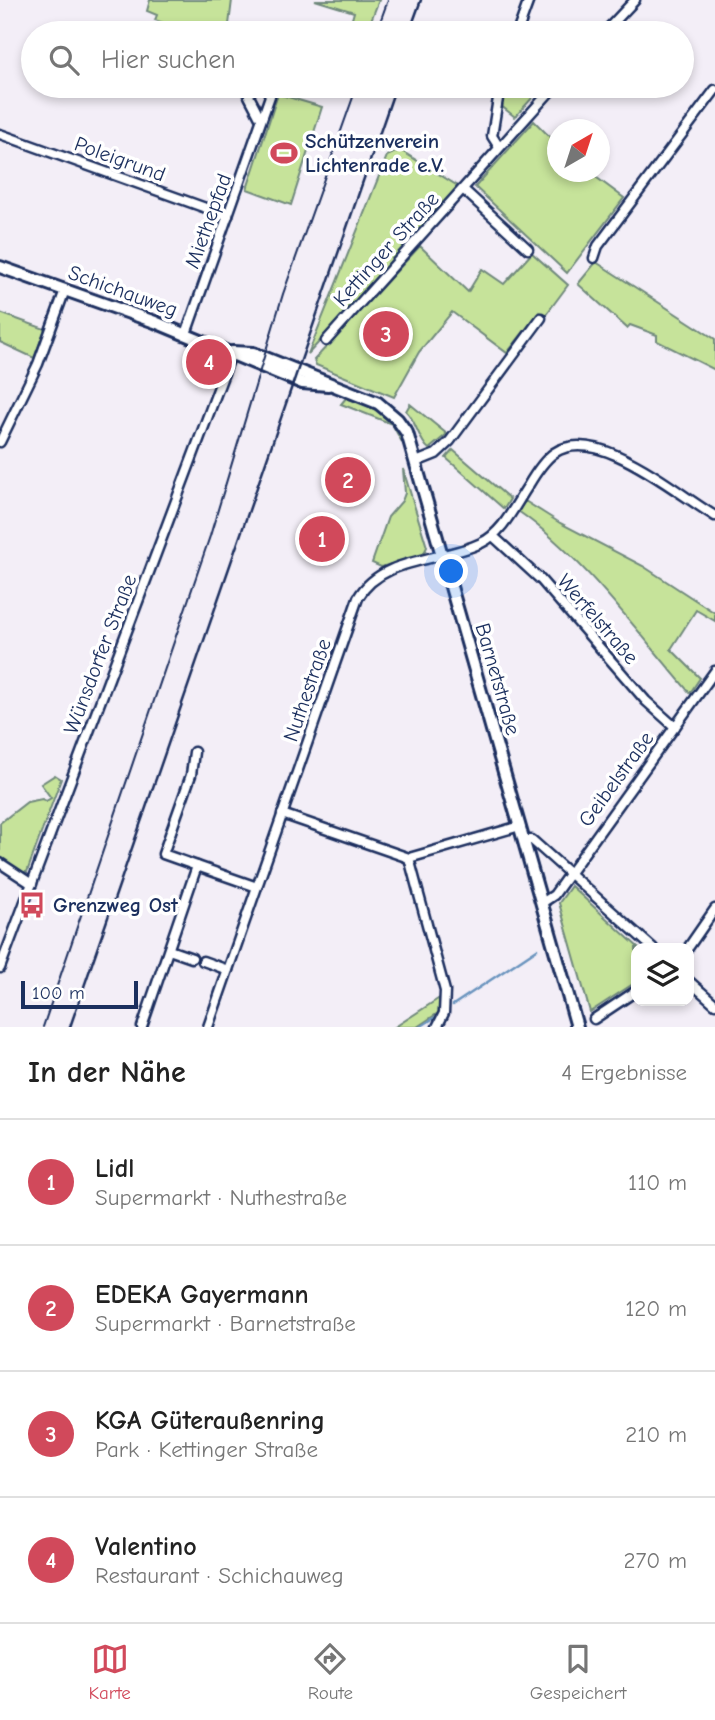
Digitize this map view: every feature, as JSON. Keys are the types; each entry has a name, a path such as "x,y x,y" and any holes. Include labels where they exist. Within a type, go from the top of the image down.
{"street":[{"path":"521,21 529,0"},
{"path":"615,21 635,0"},
{"path":"594,258 597,246 715,90"},
{"path":"250,98 261,119"},
{"name":"Miethepfad","path":"186,334 269,98"},
{"path":"498,98 492,136 499,147"},
{"name":"Kettinger Straße","path":"326,341 544,98"},
{"name":"Poleigrund","path":"0,134 228,216"},
{"path":"464,190 528,249"},
{"name":"Schichauweg","path":"0,267 232,352"},
{"path":"0,442 38,364 65,290"},
{"path":"416,462 436,454 450,442 541,318"},
{"name":"Barnetstraße","path":"232,352 242,360 302,383 328,385 378,403 392,414 407,433 577,1027"},
{"name":"Wünsdorfer Straße","path":"0,968 232,352"},
{"path":"493,536 547,459 562,449 579,445 617,455 715,516"},
{"name":"Nuthestraße","path":"212,1026 228,970 360,593 376,577 473,547 493,536"},
{"name":"Werfelstraße","path":"493,536 541,580 646,701 675,727"},
{"name":"Geibelstraße","path":"542,903 554,895 715,671"},
{"path":"706,684 715,692"},
{"path":"194,752 191,775 163,854 257,887"},
{"path":"282,814 409,858 520,826"},
{"path":"524,840 533,840 647,943"},
{"path":"409,858 446,991 444,1013 437,1027"},
{"path":"0,863 32,884"},
{"path":"142,1027 197,866"},
{"path":"691,943 715,909"},
{"path":"169,950 192,958"},
{"path":"203,961 228,970"},
{"path":"694,985 715,1004"},
{"path":"594,1018 631,994"}],"green space":[{"path":"150,0 232,0 229,21 158,21 155,20 157,15 147,11"},
{"path":"315,0 379,0 371,21 351,21 354,12"},
{"name":"Schützenverein Lichtenrade e.V.","path":"277,98 292,98 322,107 291,205 247,189"},
{"path":"501,98 532,98 515,117 500,105"},
{"path":"534,121 547,134 547,182 602,182 624,198 567,273 475,187"},
{"path":"400,150 461,188 308,354 387,156"},
{"path":"420,246 468,292 482,269 504,284 532,253 568,285 545,316 539,312 507,353 452,312 419,352 394,397 316,365 314,360"},
{"path":"596,262 715,339 715,370 657,341 657,335 630,325 627,328 578,284"},
{"path":"0,313 45,329 34,358 0,342"},
{"path":"346,398 368,406 392,423 408,453 392,424 341,404"},
{"path":"410,404 447,434 429,449 406,411"},
{"path":"453,450 510,499 504,509 446,458"},
{"path":"403,469 427,547 423,555 381,567 372,563 388,517 402,501 405,493"},
{"path":"525,501 560,523 643,566 715,613 715,621 696,610 671,649 700,678 690,693 587,573 542,529 518,511"},
{"path":"55,775 61,779 27,872 20,872 0,857 0,823 27,802 42,799 46,801 51,798 41,784"},
{"path":"571,886 634,943 631,943 631,985 590,1012 559,903"},
{"path":"441,997 438,1013 417,1027 395,1027"}],"waterway":[{"path":"453,1005 537,949"},
{"path":"420,1027 437,1016"}],"tram line":[{"path":"380,21 388,0"},
{"path":"43,1027 210,536 283,294 353,98"}],"railway":[{"path":"413,21 421,0"},
{"path":"70,1027 392,98"}],"place":[{"name":"Schützenverein Lichtenrade e.V.","path":"284,153"},
{"name":"KGA Güteraußenring","path":"386,334"},
{"name":"Valentino","path":"209,362"},
{"name":"EDEKA Gayermann","path":"348,480"},
{"name":"Lidl","path":"322,539"},
{"name":"Grenzweg Ost","path":"32,905"}]}
